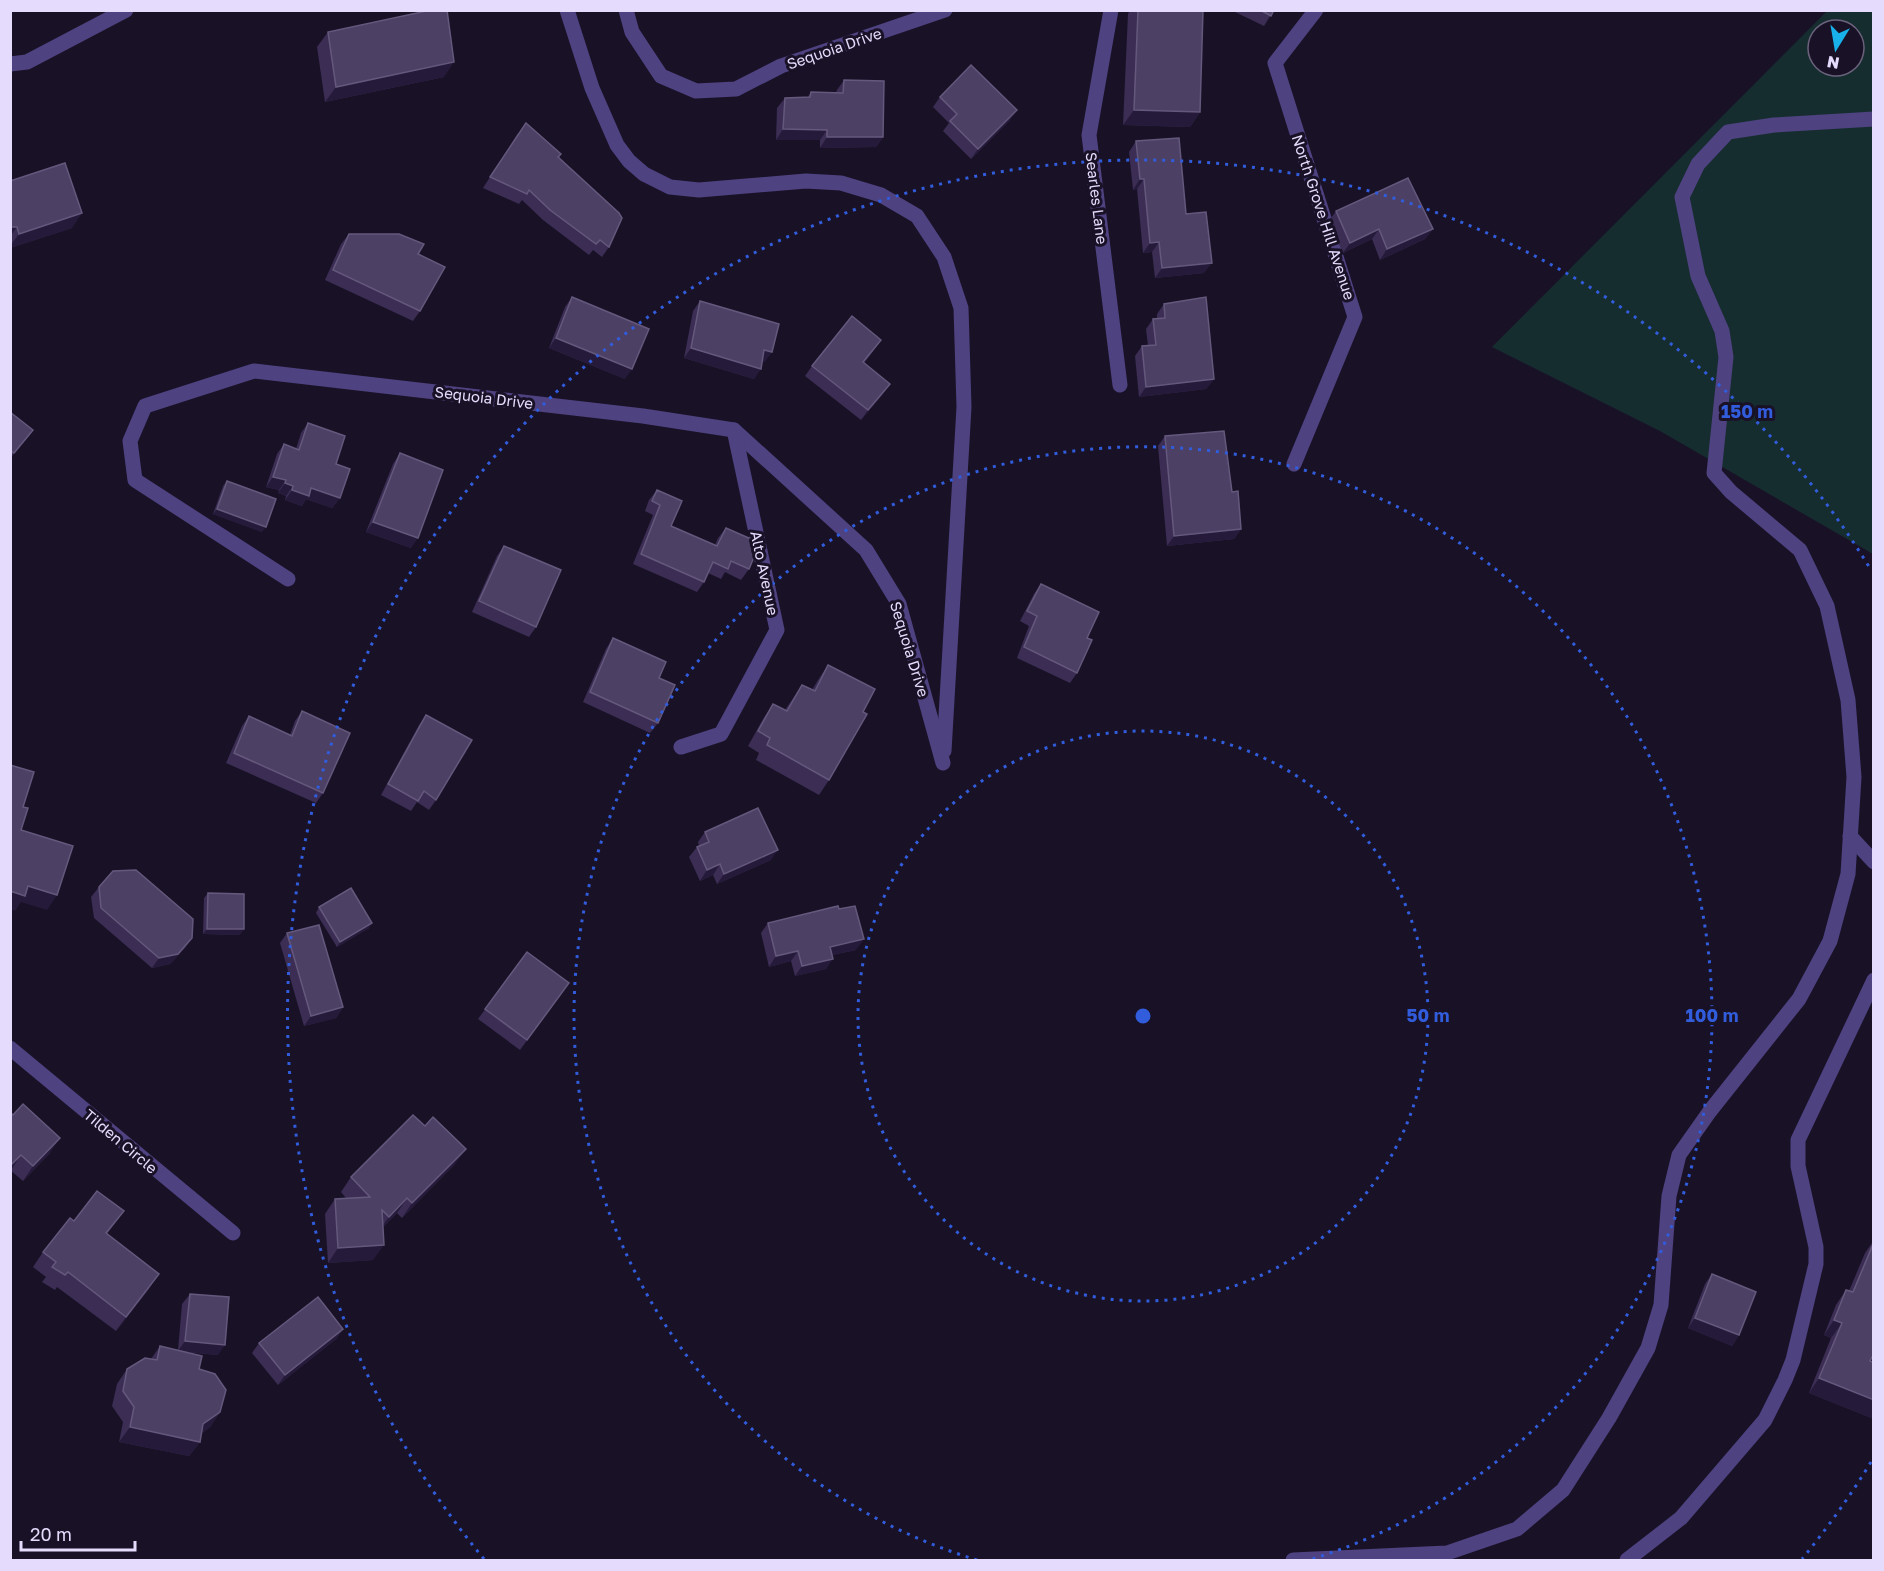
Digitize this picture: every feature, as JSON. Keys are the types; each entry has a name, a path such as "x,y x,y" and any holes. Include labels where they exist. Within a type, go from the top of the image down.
{"street":[{"path":"10,64 27,62 126,10"},
{"name":"Sequoia Drive","path":"288,579 135,480 130,441 145,406 254,371 643,416 734,430 866,550 899,604 943,763 964,407 961,308 944,256 917,216 881,195 841,183 806,181 699,190 670,186 644,174 629,161 617,145 592,88 567,10"},
{"name":"Sequoia Drive","path":"626,10 632,32 660,76 696,91 736,89 781,66 945,10"},
{"name":"Searles Lane","path":"1111,10 1089,135 1120,385"},
{"name":"North Grove Hill Avenue","path":"1294,464 1355,317 1275,63 1316,10"},
{"path":"1293,1560 1447,1554 1517,1529 1563,1490 1609,1418 1648,1348 1661,1305 1669,1196 1679,1155 1710,1111 1799,999 1830,941 1848,874 1854,777 1848,700 1827,606 1800,550 1731,492 1714,472 1726,357 1722,330 1698,276 1682,197 1698,164 1728,132 1774,124 1874,119"},
{"name":"Alto Avenue","path":"681,747 721,734 777,630 734,430"},
{"path":"1850,836 1874,862"},
{"path":"1627,1560 1681,1518 1775,1405 1794,1360 1816,1264 1816,1247 1798,1166 1798,1140 1874,980"},
{"name":"Tilden Circle","path":"10,1048 233,1233"}],"green space":[{"path":"1827,11 1873,11 1873,554 1660,431 1492,347 1806,32 1806,78 1866,78 1866,18 1820,18"}],"building":[{"path":"431,10 447,10 454,62 336,87 328,32"},
{"path":"1138,10 1203,10 1200,112 1134,110"},
{"path":"1260,10 1274,10 1271,16"},
{"path":"971,65 1017,110 978,149 950,121 957,114 940,97"},
{"path":"844,80 884,81 883,137 827,137 827,130 783,129 785,98 810,97 811,92 843,93"},
{"path":"526,123 561,154 558,157 619,213 622,218 609,247 600,240 596,244 550,210 529,190 527,194 490,177"},
{"path":"1179,138 1186,214 1206,212 1212,263 1162,268 1159,242 1150,243 1144,179 1140,179 1136,141"},
{"path":"65,163 82,213 19,234 17,227 10,227 10,181"},
{"path":"1408,178 1433,229 1387,249 1379,229 1350,243 1336,211"},
{"path":"349,234 399,234 424,244 418,254 445,267 420,311 333,270"},
{"path":"572,297 649,329 632,369 556,338"},
{"path":"1206,297 1214,379 1146,387 1142,346 1156,345 1153,319 1165,318 1164,304"},
{"path":"700,301 779,324 772,352 764,350 761,369 691,348"},
{"path":"852,316 881,340 863,362 890,384 868,410 812,366"},
{"path":"10,412 33,430 14,453 10,450"},
{"path":"308,423 345,436 336,464 350,469 340,498 311,488 309,496 292,490 293,486 285,483 286,480 273,477 284,444 299,450"},
{"path":"1224,431 1232,492 1238,491 1241,529 1174,536 1165,436"},
{"path":"400,453 443,470 418,538 373,522"},
{"path":"227,481 276,499 266,527 217,509"},
{"path":"657,490 682,501 671,526 717,546 726,528 760,543 749,569 731,561 728,569 713,562 704,582 641,554 660,505 652,501"},
{"path":"504,546 561,570 536,627 479,601"},
{"path":"1041,584 1099,612 1087,638 1092,640 1077,673 1024,647 1037,616 1027,611"},
{"path":"613,638 666,662 659,678 675,685 658,723 590,692"},
{"path":"828,665 875,689 863,712 867,714 829,780 767,745 770,738 758,731 773,704 787,711 802,685 815,691"},
{"path":"302,711 350,733 323,793 234,753 249,716 292,736"},
{"path":"426,715 472,740 436,800 424,791 418,801 388,784"},
{"path":"10,765 34,772 23,807 28,808 21,830 73,846 57,895 28,886 25,896 10,891"},
{"path":"758,808 778,850 724,874 720,864 707,870 697,847 709,842 705,832"},
{"path":"136,870 193,919 192,938 178,954 159,958 101,908 99,887 113,871"},
{"path":"351,888 372,923 340,942 319,907"},
{"path":"208,893 244,894 244,929 207,929"},
{"path":"838,906 839,909 855,906 864,939 830,947 833,959 802,966 798,951 776,956 768,923"},
{"path":"319,925 343,1007 311,1016 287,933"},
{"path":"527,952 569,983 527,1040 485,1009"},
{"path":"23,1104 60,1138 33,1166 21,1155 10,1166 10,1112 13,1115"},
{"path":"413,1115 425,1126 433,1117 466,1149 412,1203 407,1198 389,1217 382,1210 384,1245 338,1248 335,1199 370,1197 351,1177"},
{"path":"97,1191 124,1211 106,1233 159,1274 126,1317 68,1272 65,1275 52,1267 56,1262 43,1252 70,1218 74,1221"},
{"path":"1874,1242 1874,1353 1870,1361 1874,1363 1874,1400 1819,1378 1842,1323 1834,1320 1846,1290 1853,1292"},
{"path":"1712,1274 1756,1292 1739,1335 1695,1318"},
{"path":"190,1294 229,1297 225,1345 185,1341"},
{"path":"318,1297 343,1329 285,1375 259,1343"},
{"path":"160,1346 202,1356 199,1369 215,1374 226,1390 220,1412 203,1424 200,1442 130,1427 134,1407 123,1391 127,1369 145,1358 157,1360"}]}
